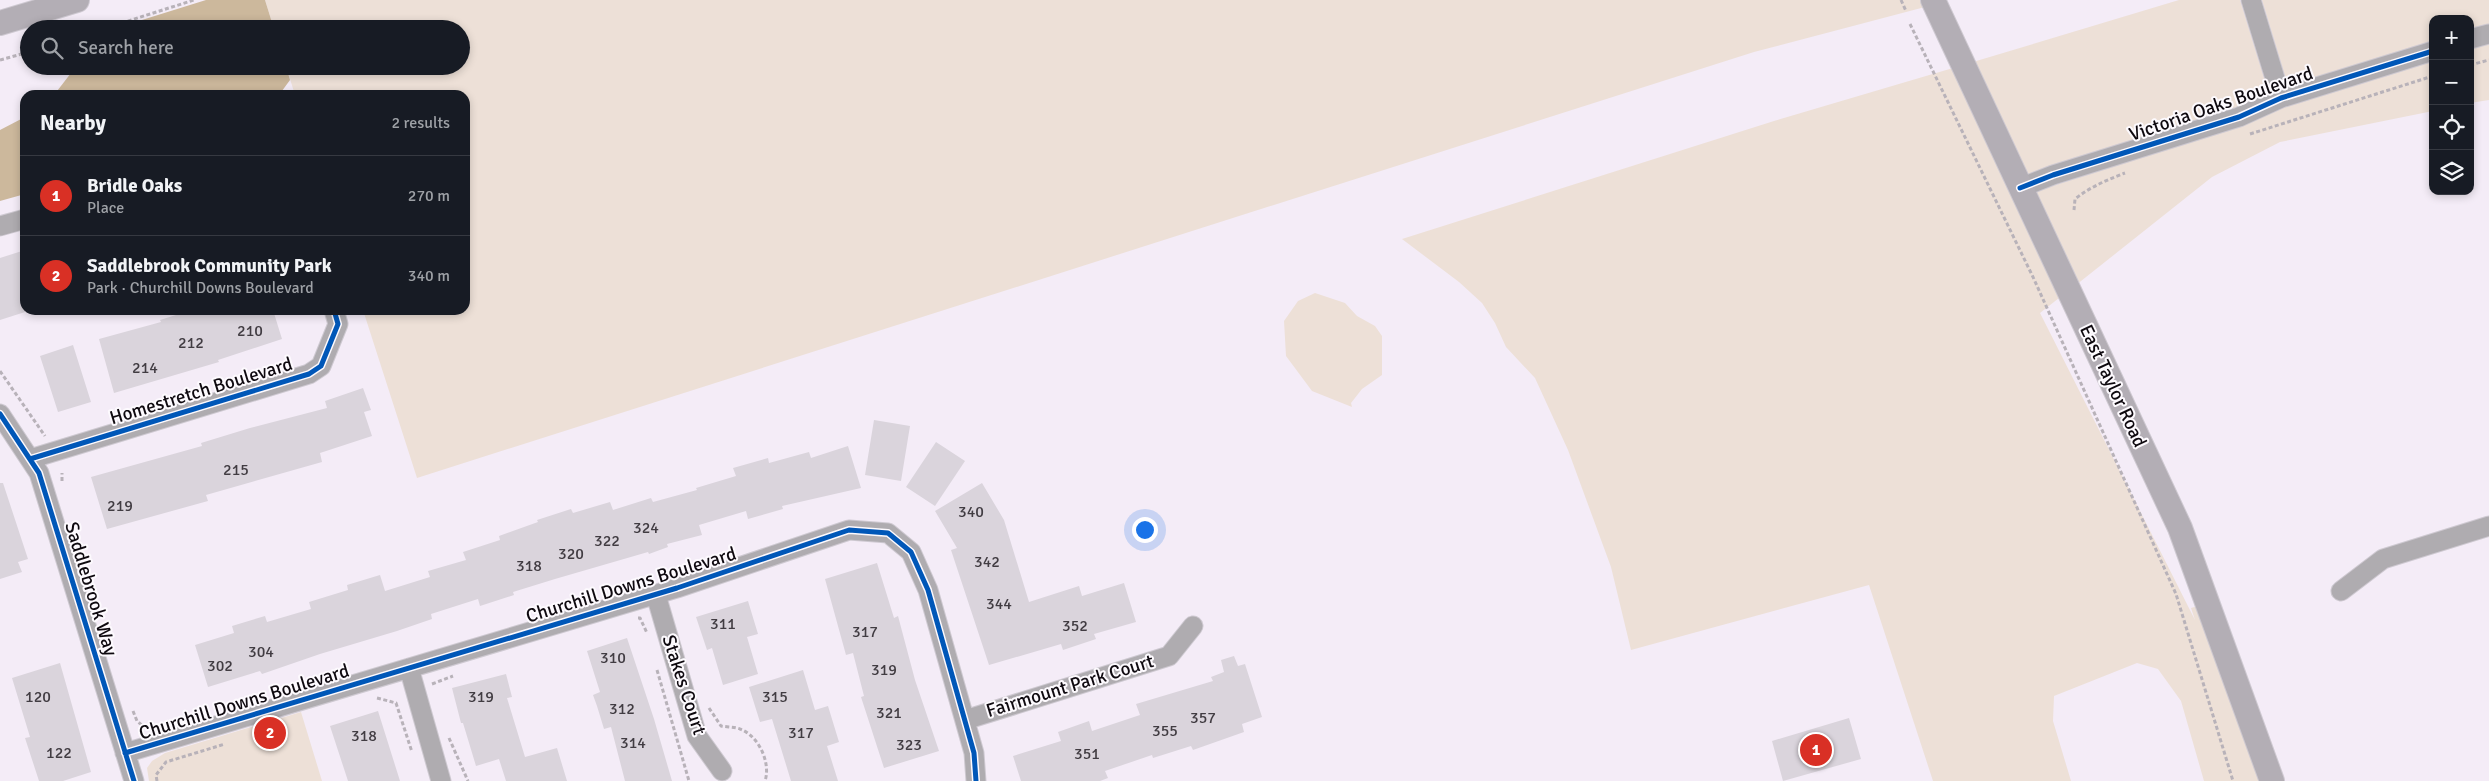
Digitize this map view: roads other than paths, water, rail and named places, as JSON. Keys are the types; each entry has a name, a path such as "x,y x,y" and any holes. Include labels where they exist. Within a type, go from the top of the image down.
{"main road":[{"path":"0,23 77,0"},
{"name":"East Taylor Road","path":"1933,0 2180,528 2272,781"}],"street":[{"path":"2251,0 2281,98"},
{"path":"2474,39 2489,34"},
{"name":"Victoria Oaks Boulevard","path":"2020,188 2053,175 2239,117 2281,98 2429,52"},
{"path":"0,226 20,220"},
{"name":"Homestretch Boulevard","path":"30,459 309,374 321,366 338,324 335,315"},
{"name":"Saddlebrook Way","path":"0,414 39,473 134,781"},
{"path":"2342,592 2383,560 2489,526"},
{"name":"Churchill Downs Boulevard","path":"125,753 656,595 849,530 888,533 912,552 928,590 965,720 974,753 976,781"},
{"name":"Stakes Court","path":"656,595 697,736 722,771"},
{"name":"Fairmount Park Court","path":"965,720 1169,656 1193,626"},
{"path":"409,668 441,781"}],"place":[{"name":"Saddlebrook Community Park","path":"270,733"},
{"name":"Bridle Oaks","path":"1816,750"}]}
